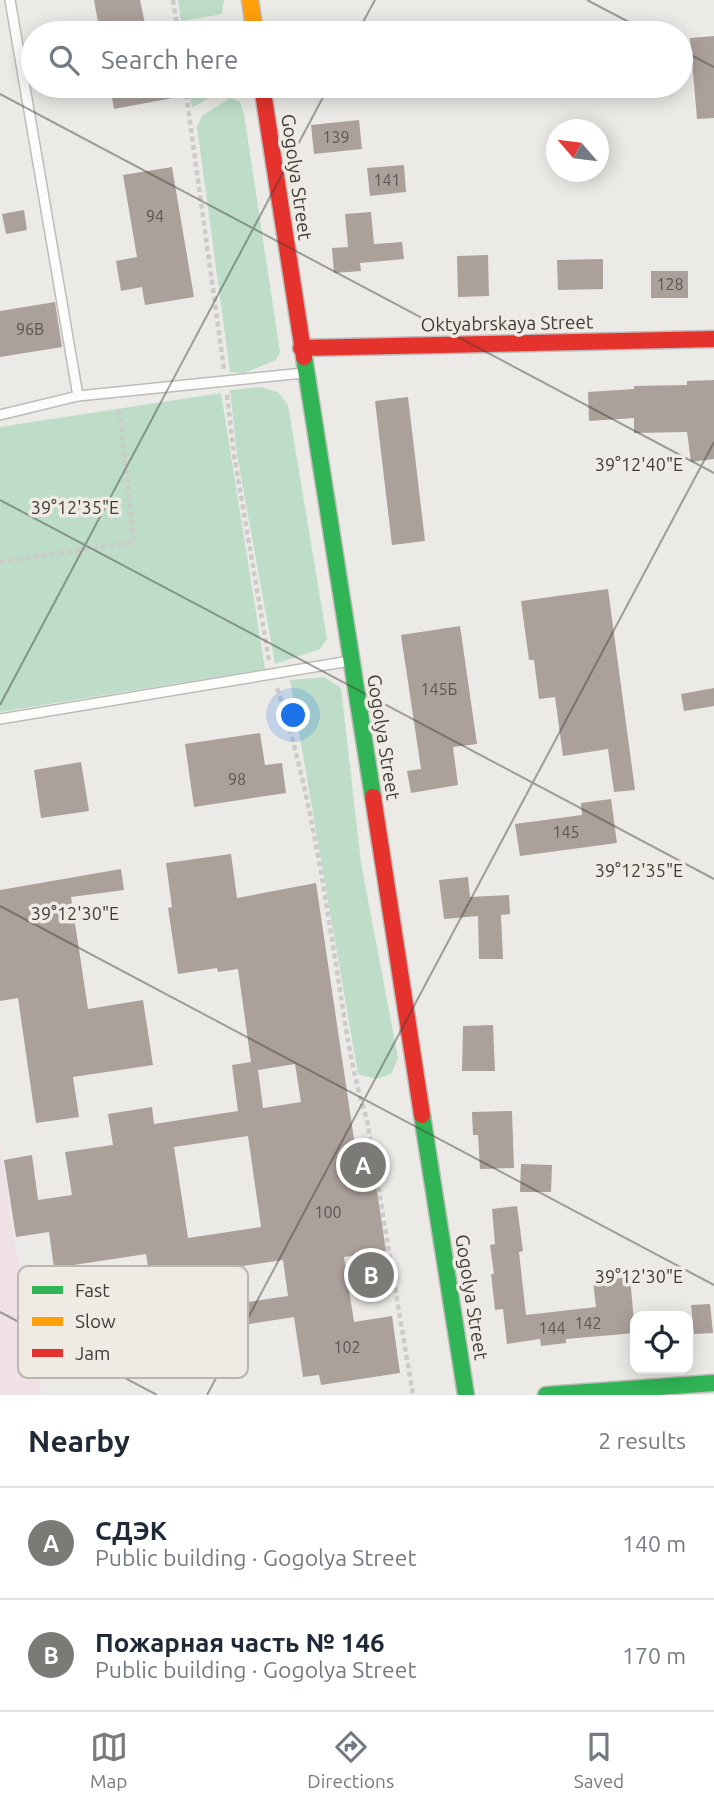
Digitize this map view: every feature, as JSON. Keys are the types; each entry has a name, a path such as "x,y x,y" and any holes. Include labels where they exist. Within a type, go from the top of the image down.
{"street":[{"path":"250,0 253,21"},
{"name":"Gogolya Street","path":"264,98 466,1395"},
{"name":"Oktyabrskaya Street","path":"301,348 714,339"},
{"path":"546,1395 714,1383"}],"lane":[{"path":"10,0 21,64"},
{"path":"27,98 78,396"},
{"path":"0,415 78,396 306,372"},
{"path":"0,719 351,661"}],"path":[{"path":"173,0 176,21"},
{"path":"187,98 234,455 272,674 298,756 355,1084 367,1121 413,1395"},
{"path":"0,562 134,542 117,392"}],"shaded area":[{"path":"0,1140 19,1266 18,1378 38,1378 41,1395 0,1395"}],"green space":[{"path":"178,0 224,0 222,14 181,21"},
{"path":"191,98 208,98 192,108"},
{"path":"230,98 240,102 244,114 280,352 276,360 244,373 230,372 197,127 202,116"},
{"path":"261,387 278,392 288,405 327,639 320,649 275,664 237,455 230,390"},
{"path":"221,393 265,669 0,712 0,427"},
{"path":"324,677 341,688 361,863 398,1058 391,1074 376,1079 358,1074 290,680"}],"building":[{"path":"94,0 140,0 144,21 98,21"},
{"path":"714,36 714,118 697,119 693,38"},
{"path":"112,98 173,98 114,109"},
{"path":"359,120 362,149 314,154 311,125"},
{"path":"404,165 406,192 370,196 367,168"},
{"path":"172,167 194,297 145,305 142,287 121,291 116,261 137,257 123,175"},
{"path":"24,210 27,230 6,234 2,214"},
{"path":"371,212 374,244 402,242 404,259 360,263 361,271 334,273 332,248 348,247 345,214"},
{"path":"488,255 489,296 458,297 457,256"},
{"path":"603,259 603,289 558,290 557,260"},
{"path":"651,271 688,271 688,298 651,298"},
{"path":"55,302 62,347 0,357 0,311"},
{"path":"714,380 714,459 691,462 687,432 634,433 634,418 589,421 588,392 634,389 634,386 687,385 687,381"},
{"path":"408,397 425,541 392,545 375,401"},
{"path":"608,589 635,790 614,792 608,749 563,756 555,697 539,699 534,660 529,660 521,601"},
{"path":"460,626 477,744 453,747 458,785 411,793 407,771 421,769 401,635"},
{"path":"714,688 714,706 684,711 681,694"},
{"path":"260,733 265,765 282,763 286,793 194,807 185,744"},
{"path":"81,762 89,811 41,818 34,770"},
{"path":"611,799 617,843 520,856 515,824 582,815 581,803"},
{"path":"231,854 237,898 316,883 355,1146 370,1144 386,1251 344,1257 354,1322 392,1316 400,1373 321,1385 319,1375 303,1377 294,1317 248,1324 248,1302 288,1296 283,1260 243,1266 148,1266 146,1254 54,1266 49,1232 16,1237 4,1160 32,1155 38,1200 72,1195 65,1152 113,1145 108,1114 152,1107 154,1124 238,1111 232,1065 251,1062 238,969 218,972 217,968 178,974 168,908 172,907 166,863","holes":["295,1064 301,1102 263,1108 258,1070","248,1136 261,1227 188,1238 174,1147"]},
{"path":"121,869 124,890 71,897 88,1009 143,1000 153,1065 73,1077 79,1117 36,1123 18,998 0,1001 0,890"},
{"path":"468,877 470,897 509,895 510,914 501,915 503,959 479,959 478,916 444,919 439,880"},
{"path":"493,1025 495,1071 462,1071 463,1026"},
{"path":"512,1111 514,1168 480,1169 478,1135 473,1135 472,1112"},
{"path":"521,1164 552,1165 551,1192 520,1192"},
{"path":"517,1206 523,1251 519,1252 526,1315 596,1307 593,1281 630,1277 633,1311 630,1311 630,1333 566,1339 566,1343 541,1346 540,1339 507,1344 503,1309 495,1310 491,1274 494,1274 490,1245 495,1244 492,1209"},
{"path":"710,1304 713,1333 694,1334 691,1305"}],"traffic: fast":[{"path":"304,357 373,797"},
{"path":"422,1115 466,1395"},
{"path":"546,1395 714,1383"}],"traffic: slow":[{"path":"250,0 253,21"}],"traffic: jam":[{"path":"264,98 304,357"},
{"path":"301,348 714,339"},
{"path":"373,797 422,1115"}],"place":[{"name":"СДЭК","path":"363,1165"},
{"name":"Пожарная часть № 146","path":"371,1275"}]}
